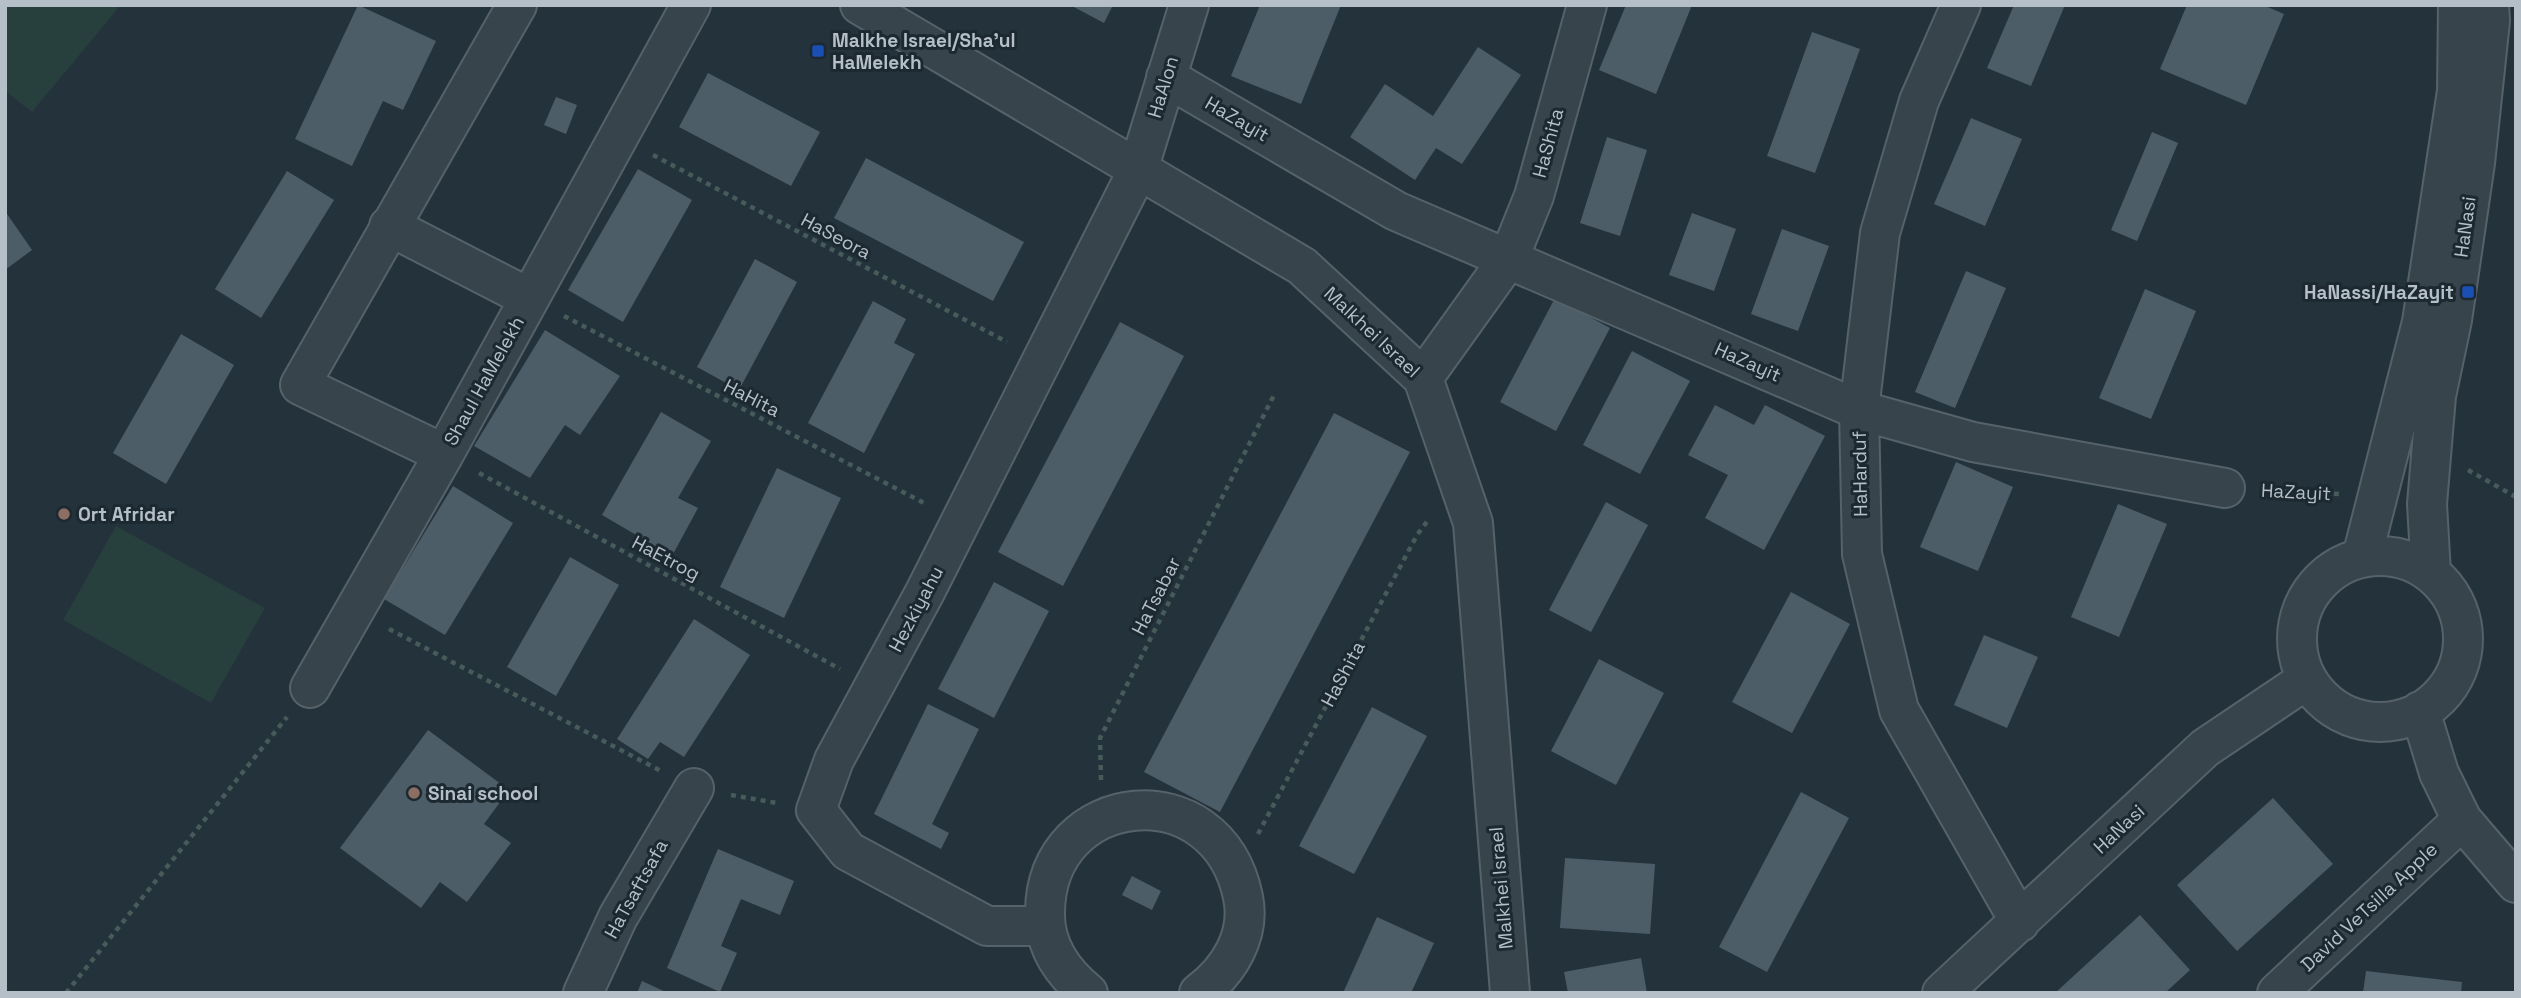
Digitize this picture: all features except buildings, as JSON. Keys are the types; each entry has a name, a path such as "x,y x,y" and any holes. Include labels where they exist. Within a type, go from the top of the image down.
{"street":[{"name":"Shaul HaMelekh","path":"517,5 300,385 444,454 691,5"},
{"name":"Malkhei Israel","path":"860,5 906,16 1138,170 1302,266 1423,379 1473,523 1510,993"},
{"name":"HaAlon","path":"1138,170 1189,5"},
{"name":"HaShita","path":"1423,379 1509,258 1534,196 1587,5"},
{"name":"HaHarduf","path":"1961,5 1919,101 1880,233 1859,411 1862,554 1899,710 2020,922"},
{"name":"HaNasi","path":"2362,557 2421,322 2457,91 2458,5"},
{"name":"HaNasi","path":"2431,573 2427,504 2436,396 2452,320 2475,163 2490,21 2489,5"},
{"name":"HaZayit","path":"1166,77 1396,211 1859,411 1973,442 2225,488"},
{"name":"Hezkiyahu","path":"816,810 834,760 961,522 1138,170"},
{"path":"389,226 529,298"},
{"path":"310,688 444,454"},
{"path":"2386,556 2410,561 2431,573 2447,590 2458,610 2463,633 2461,657 2452,678 2439,697 2420,712 2395,720 2370,721 2344,714 2322,700 2306,680 2298,655 2297,630 2304,605 2318,583 2339,567 2362,557 2386,556"},
{"name":"HaNasi","path":"1942,993 2205,748 2306,680"},
{"path":"2420,712 2439,773 2462,820 2516,883"},
{"name":"HaTsaftsafa","path":"583,993 618,917 694,788"},
{"path":"816,810 848,851 987,926 1045,926"},
{"path":"1088,993 1069,978 1052,950 1045,926 1045,894 1055,863 1075,837 1101,819 1133,810 1166,811 1196,823 1222,845 1238,872 1246,908 1239,945 1220,977 1199,993"},
{"name":"David VeTsilla Apple","path":"2277,993 2462,820"}],"path":[{"name":"HaSeora","path":"618,137 1042,360"},
{"name":"HaHita","path":"529,298 961,522"},
{"name":"HaTsabar","path":"1101,819 1100,738 1274,395"},
{"path":"2431,449 2516,497"},
{"name":"HaEtrog","path":"444,454 874,687"},
{"name":"HaShita","path":"1238,872 1417,535 1459,483"},
{"name":"HaZayit","path":"2225,488 2379,496"},
{"path":"354,611 694,788 816,810"},
{"path":"66,993 310,688"}],"green space":[{"path":"5,5 121,5 32,112 5,91"},
{"path":"116,526 265,608 211,703 63,620"}],"place":[{"name":"Malkhe Israel/Sha'ul HaMelekh","path":"818,51"},
{"name":"HaNassi/HaZayit","path":"2468,292"},
{"name":"Ort Afridar","path":"64,514"},
{"name":"Sinai school","path":"414,793"}]}
